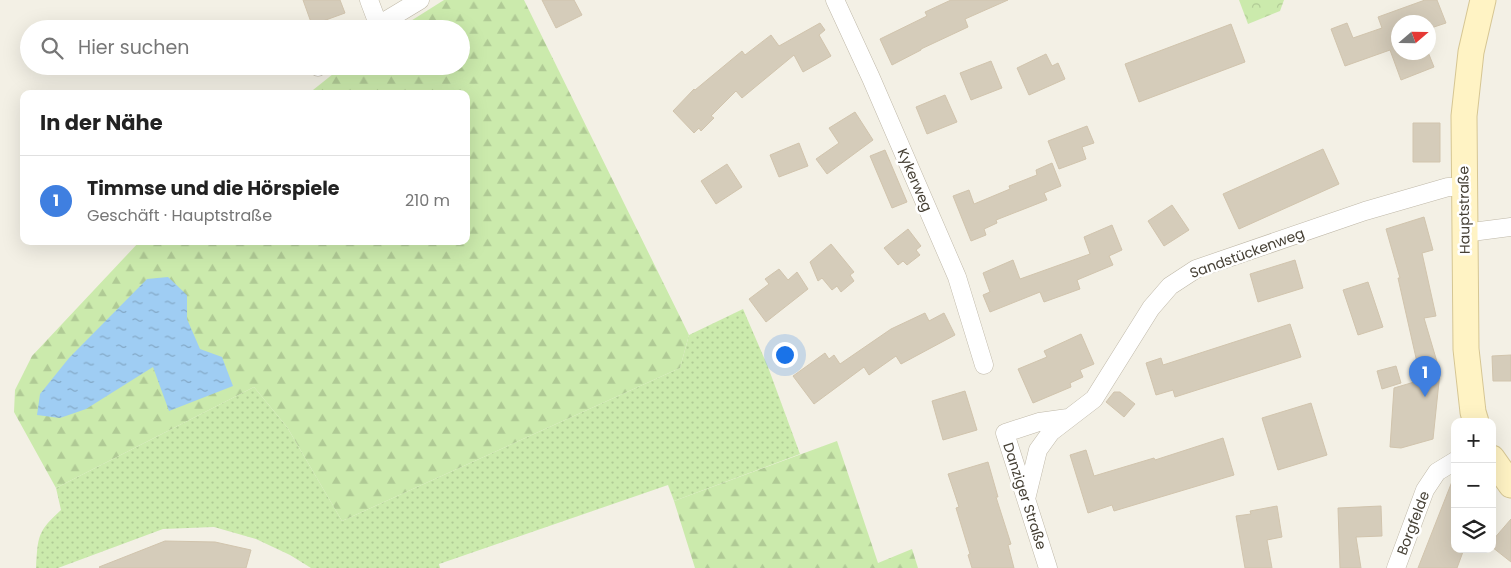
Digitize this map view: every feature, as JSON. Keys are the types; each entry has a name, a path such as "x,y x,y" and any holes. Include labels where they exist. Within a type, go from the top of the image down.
{"main road":[{"name":"Hauptstraße","path":"1475,418 1466,349 1464,116 1471,52 1483,0"},
{"path":"1496,463 1511,485"}],"street":[{"path":"369,0 374,20"},
{"path":"385,20 420,0"},
{"name":"Kykerweg","path":"835,0 871,78 957,277 984,365"},
{"name":"Sandstückenweg","path":"1026,499 1038,450 1051,432 1072,418 1094,399 1151,308 1170,286 1196,269 1365,211 1448,187 1464,187"},
{"path":"1464,233 1511,228"},
{"name":"Danziger Straße","path":"1048,568 1005,433 1039,422 1072,418"},
{"name":"Borgfelde","path":"1396,568 1425,490 1437,472 1452,463"}],"green space":[{"path":"444,0 524,0 689,335 680,368 342,521 287,427 254,387 56,488 14,412 15,390 32,356 136,245 470,245 470,90 313,90 332,75 470,75 470,20 412,20"},
{"path":"1239,0 1284,0 1280,11 1248,24"},
{"path":"743,309 768,367 800,454 674,501 668,485 439,564 440,568 311,568 290,555 256,539 214,527 163,529 58,568 36,568 40,535 47,524 61,510 56,488 254,387 287,427 342,521 680,368 689,335"},
{"path":"837,441 878,563 912,549 918,568 695,568 674,501"}],"water":[{"path":"168,277 187,295 187,319 200,349 222,357 233,386 169,411 153,367 86,409 60,418 37,415 40,394 69,358 147,279"}],"building":[{"path":"303,0 340,0 345,13 326,20 310,20"},
{"path":"542,0 574,0 582,15 556,28"},
{"path":"951,0 1008,0 965,19 968,27 892,65 880,39 927,16 925,12"},
{"path":"1425,0 1437,0 1446,23 1436,26 1436,15 1391,15 1391,53 1390,50 1345,66 1331,29 1347,23 1353,38 1382,28 1378,17"},
{"path":"820,23 825,30 819,35 831,56 826,59 803,72 794,55 742,98 736,91 711,116 714,118 701,131 699,128 694,133 673,111 694,89 742,51 745,55 771,35 779,46"},
{"path":"1231,24 1245,62 1139,102 1125,64"},
{"path":"1046,54 1052,66 1058,63 1065,79 1029,95 1017,68"},
{"path":"1394,60 1431,60 1434,67 1401,80"},
{"path":"991,61 1002,88 971,100 960,73"},
{"path":"945,95 957,122 927,134 916,107"},
{"path":"855,112 873,140 827,174 816,159 839,143 829,128"},
{"path":"1413,123 1440,123 1440,162 1413,162"},
{"path":"1087,126 1094,143 1082,147 1086,159 1059,169 1048,141"},
{"path":"799,143 808,166 779,177 770,155"},
{"path":"1323,149 1339,184 1239,229 1223,194"},
{"path":"885,150 907,202 892,208 870,156"},
{"path":"1052,163 1061,186 1044,193 1047,200 996,220 997,223 984,229 986,235 971,241 953,196 969,190 974,204 1010,189 1009,186 1037,175 1036,170"},
{"path":"727,164 742,187 716,204 701,181"},
{"path":"1172,205 1189,230 1164,246 1148,221"},
{"path":"1424,217 1433,250 1422,253 1436,316 1424,318 1440,372 1433,439 1401,448 1390,447 1394,388 1421,380 1398,278 1400,278 1386,229"},
{"path":"1112,225 1122,250 1109,256 1113,265 1077,280 1080,289 1044,302 1040,292 990,312 983,295 990,292 983,273 1013,260 1020,279 1090,254 1084,237"},
{"path":"908,229 921,246 916,250 920,255 907,265 903,261 898,265 884,248"},
{"path":"831,244 854,272 850,275 854,281 841,292 837,286 832,290 822,278 818,281 810,262"},
{"path":"1295,260 1303,288 1258,302 1250,274"},
{"path":"779,269 788,280 797,272 808,289 766,322 749,299 769,284 765,279"},
{"path":"1368,282 1383,327 1358,335 1343,290"},
{"path":"925,313 929,321 944,313 955,335 901,364 896,356 869,375 864,367 814,404 793,376 825,353 829,359 834,355 840,364 891,329"},
{"path":"1290,324 1301,357 1175,397 1173,390 1156,395 1146,363 1161,358 1163,365"},
{"path":"1081,334 1094,364 1080,370 1083,377 1070,383 1071,387 1033,403 1018,369 1047,357 1044,351"},
{"path":"1511,355 1511,381 1493,381 1492,356"},
{"path":"1396,366 1401,383 1382,389 1377,371"},
{"path":"965,391 977,430 943,440 932,401"},
{"path":"1114,392 1120,392 1135,404 1124,417 1106,402"},
{"path":"1311,403 1327,455 1278,470 1262,418"},
{"path":"1223,438 1234,475 1114,511 1112,505 1088,513 1070,455 1086,450 1094,476 1154,458 1155,460"},
{"path":"988,462 998,497 996,497 1011,544 1008,545 1014,568 972,568 968,555 970,554 956,508 959,507 948,474"},
{"path":"1451,484 1451,553 1463,553 1457,568 1418,568"},
{"path":"1277,506 1282,537 1267,540 1272,568 1245,568 1236,516 1251,514 1250,511"},
{"path":"1381,506 1382,536 1356,537 1361,568 1340,568 1338,508"},
{"path":"1511,519 1511,562 1496,550 1496,536"},
{"path":"165,541 215,542 251,550 246,568 99,567"}],"place":[{"name":"Timmse und die Hörspiele","path":"1425,397"}]}
